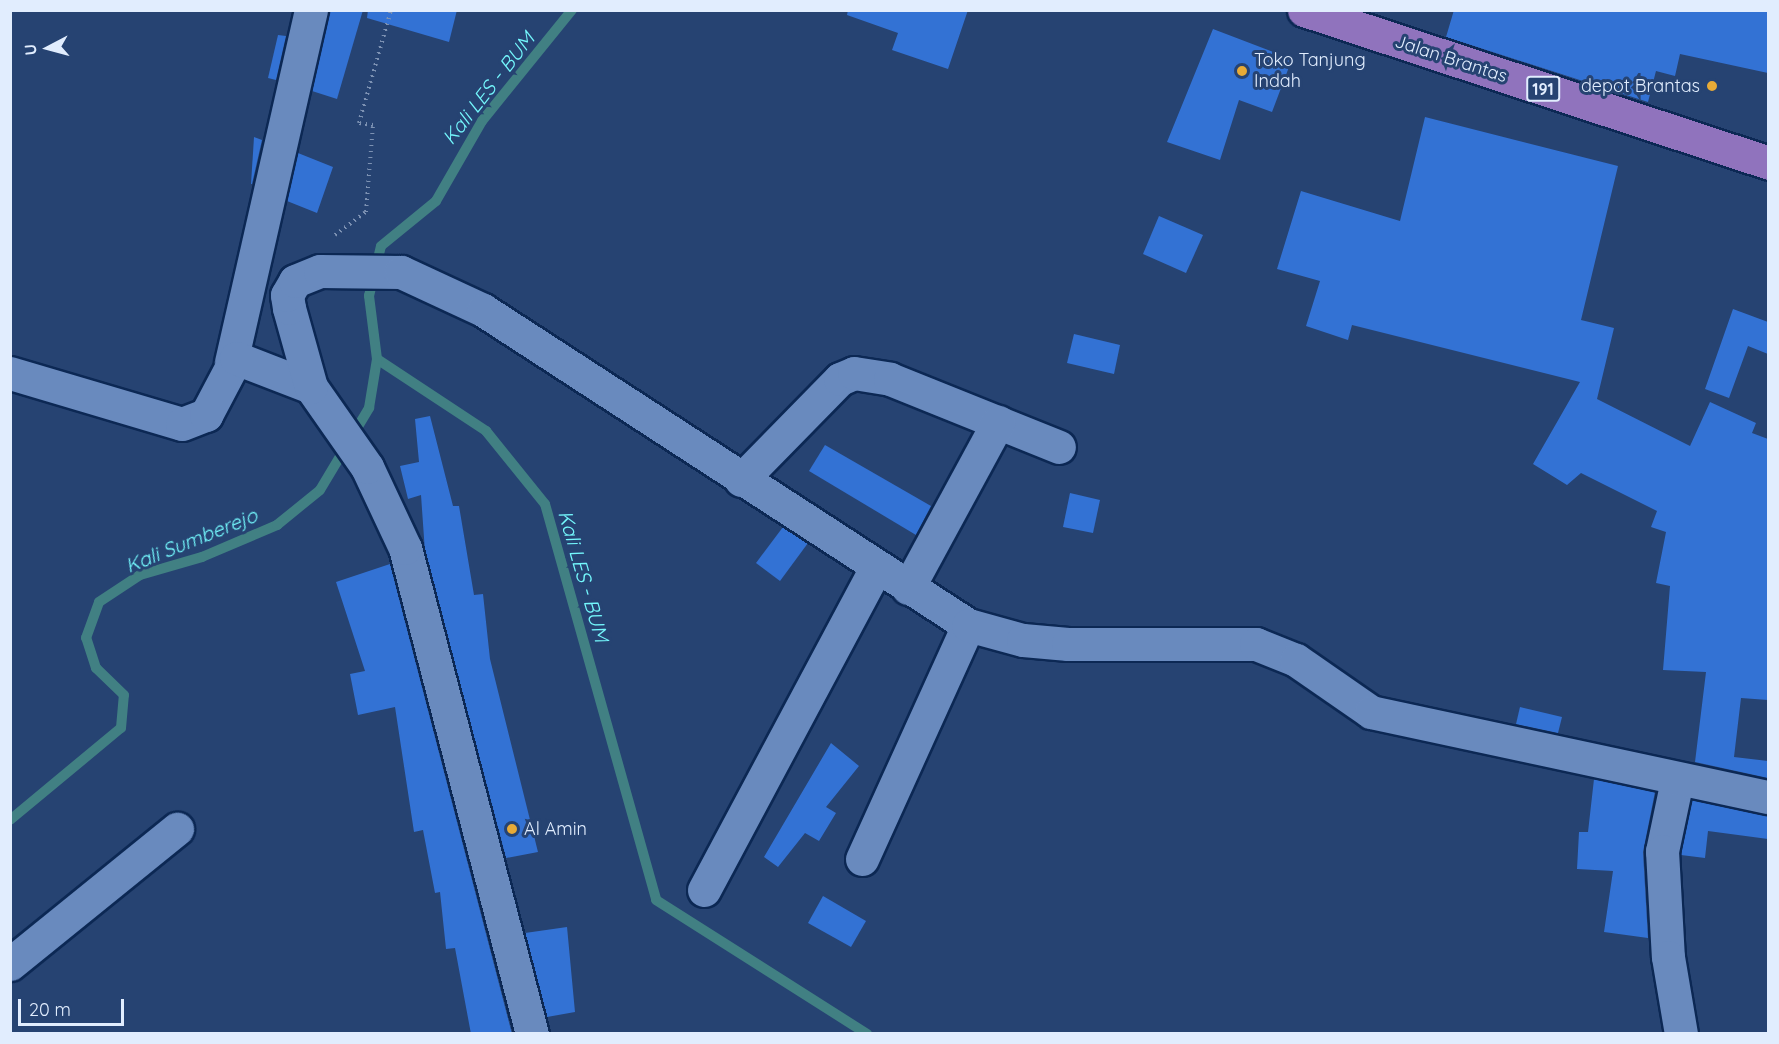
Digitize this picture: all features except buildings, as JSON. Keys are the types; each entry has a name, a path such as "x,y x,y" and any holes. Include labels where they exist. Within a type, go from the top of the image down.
{"main road":[{"name":"Jalan Brantas","path":"1312,12 1768,163"}],"street":[{"path":"10,373 182,424 206,415 231,362 311,10"},
{"path":"532,1034 405,548 363,462 311,387 287,296 295,281 320,271 401,272 483,310 876,568 968,625 1023,640 1068,644 1256,644 1296,660 1371,712 1677,780 1768,797"},
{"path":"231,362 243,357 311,387"},
{"path":"741,480 840,380 854,373 890,379 1059,447"},
{"path":"908,588 998,422"},
{"path":"704,890 876,568"},
{"path":"862,859 968,625"},
{"path":"1677,780 1662,851 1668,957 1681,1034"},
{"path":"10,964 177,829"}],"path":[{"path":"320,271 321,245 366,212 373,125 359,123 391,10"}],"waterway":[{"name":"Kali Sumberejo","path":"10,820 121,728 124,695 96,668 86,638 99,602 140,575 202,557 277,525 320,490 369,408 377,359 369,296 381,246 436,201 482,121 572,10"},
{"name":"Kali LES - BUM","path":"377,359 486,431 545,504 656,900 867,1034"}],"place":[{"name":"Toko Tanjung Indah","path":"1242,71"},
{"name":"depot Brantas","path":"1712,86"},
{"name":"Al Amin","path":"512,829"}]}
